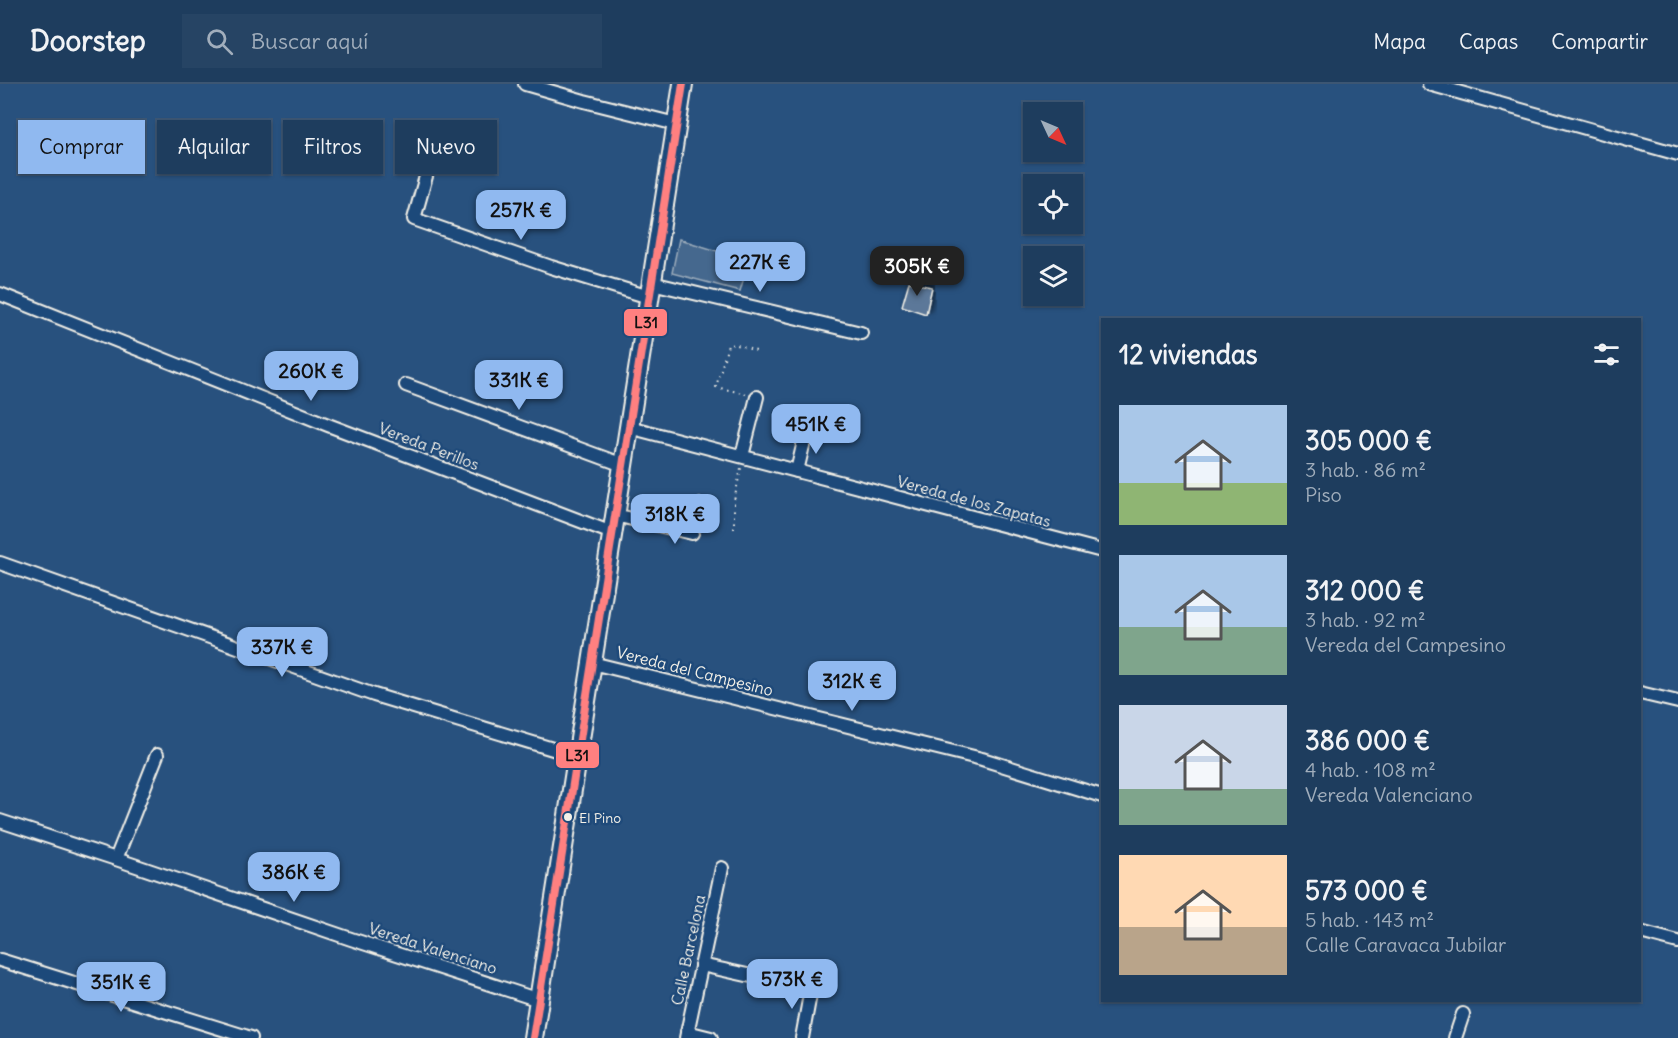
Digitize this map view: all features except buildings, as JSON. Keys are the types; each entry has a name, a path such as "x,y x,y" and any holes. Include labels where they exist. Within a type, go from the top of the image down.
{"main road":[{"path":"533,1038 683,84"}],"street":[{"path":"525,84 676,124"},
{"path":"1429,84 1678,154"},
{"path":"427,174 414,219 551,267 861,333"},
{"name":"Vereda Perillos","path":"0,294 328,425 613,524 692,533 701,505"},
{"path":"406,385 623,465"},
{"path":"742,456 757,397"},
{"name":"Vereda de los Zapatas","path":"629,427 1101,551"},
{"path":"797,471 806,433"},
{"path":"0,563 374,694 576,756"},
{"name":"Vereda del Campesino","path":"592,663 982,759 1101,796"},
{"path":"1641,693 1678,702"},
{"path":"116,859 158,755"},
{"name":"Vereda Valenciano","path":"0,821 539,1000"},
{"name":"Calle Barcelona","path":"687,1035 722,868"},
{"path":"1641,932 1678,942"},
{"path":"0,960 251,1038"},
{"path":"701,965 812,989 802,1038"},
{"path":"1455,1038 1463,1014"},
{"path":"687,1035 711,1038"}],"path":[{"path":"757,397 716,387 728,345 734,344 759,352"},
{"path":"734,529 734,501 742,456"}],"shaded area":[{"path":"679,239 749,261 740,291 672,273"}],"transit line":[{"name":"L31","path":"533,1038 683,84"}],"place":[{"name":"El Pino","path":"568,817"}]}
